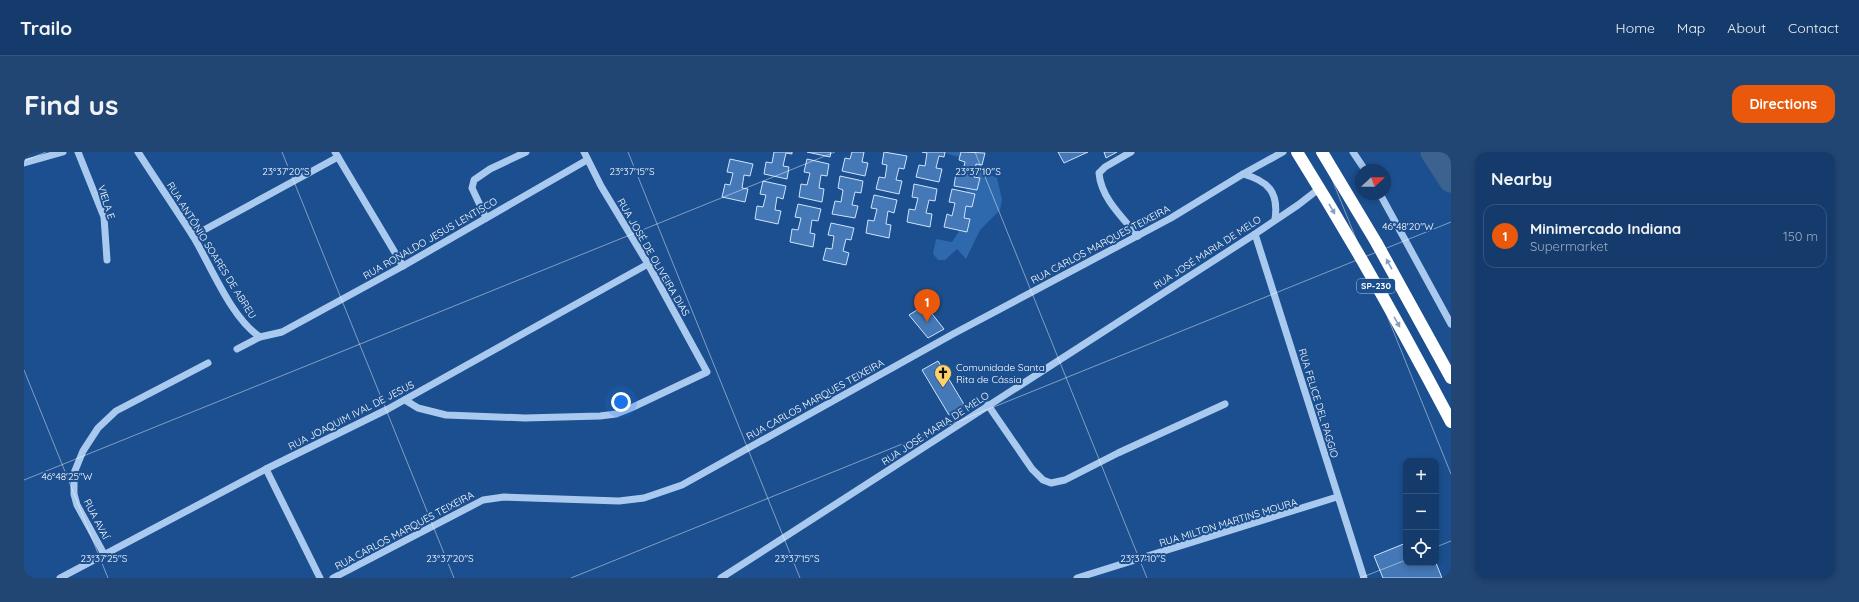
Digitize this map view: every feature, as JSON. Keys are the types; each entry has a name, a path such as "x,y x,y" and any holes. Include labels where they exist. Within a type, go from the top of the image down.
{"highway":[{"name":"SP-230","path":"1297,152 1320,188 1412,349 1451,422"},
{"name":"SP-230","path":"1322,152 1376,242 1451,378"}],"street":[{"path":"24,164 63,152"},
{"name":"VIELA E","path":"78,152 104,217 107,260"},
{"name":"RUA ANTÔNIO SOARES DE ABREU","path":"138,152 193,236 236,312 250,331 260,337"},
{"path":"486,218 472,188 474,180 490,169 526,152"},
{"name":"RUA JOSÉ DE OLIVEIRA DIAS","path":"405,400 418,408 446,415 525,418 600,416 616,414 631,408 707,372 648,264 587,160 584,152"},
{"path":"1131,152 1105,166 1100,173 1100,178 1103,191 1138,236"},
{"name":"RUA CARLOS MARQUES TEIXEIRA","path":"333,578 483,500 504,497 619,501 644,498 666,492 696,477 953,334 1171,218 1243,174 1283,152"},
{"path":"1353,152 1361,164"},
{"path":"193,236 337,154 403,266"},
{"name":"RUA RONALDO JESUS LENTISCO","path":"260,337 282,332 403,266 587,160"},
{"path":"1243,174 1258,178 1268,186 1274,196 1277,206 1275,219"},
{"name":"RUA JOSÉ MARIA DE MELO","path":"721,578 1255,234 1320,188"},
{"path":"1383,200 1451,324"},
{"name":"RUA FELICE DEL PAGGIO","path":"1255,234 1364,578"},
{"name":"RUA JOAQUIM IVAL DE JESUS","path":"60,578 266,469 405,400 648,264"},
{"path":"238,349 260,337"},
{"name":"RUA AVAÍ","path":"104,554 77,505 74,494 74,473 83,450 98,428 116,411 208,363"},
{"path":"988,405 1032,469 1043,480 1051,483 1065,480 1118,453 1225,404"},
{"path":"266,469 320,578"},
{"name":"RUA MILTON MARTINS MOURA","path":"1077,578 1338,497"}],"shaded area":[{"path":"941,152 973,152 984,172 997,178 1002,200 1000,210 980,230 966,259 957,249 945,260 938,260 933,254 936,239 952,242 961,228 969,173 980,169 963,158"}],"building":[{"path":"774,152 792,152 792,154 786,153 783,166 789,167 787,179 764,174 766,162 772,163"},
{"path":"807,152 831,152 830,157"},
{"path":"852,152 864,152 862,162 868,163 865,176 842,171 845,158 850,159"},
{"path":"884,152 907,156 904,169 899,168 896,180 902,181 899,194 876,189 879,177 885,178 887,165 882,164"},
{"path":"922,152 945,152 944,157 939,156 936,168 942,169 939,182 916,177 919,165 925,166 927,153"},
{"path":"961,152 985,153 982,165 976,164 974,177 980,178 977,190 954,186 956,173 962,174 965,162 959,160"},
{"path":"1058,152 1088,152 1064,163"},
{"path":"1104,152 1117,152 1106,158"},
{"path":"730,159 753,164 750,176 744,175 742,188 748,189 745,202 722,197 725,184 730,185 733,173 727,172"},
{"path":"807,159 829,164 827,176 821,175 819,188 824,189 822,202 799,197 801,184 807,185 810,173 804,172"},
{"path":"840,176 863,181 861,193 855,192 852,205 858,206 855,218 832,214 835,201 841,202 843,190 838,188"},
{"path":"763,181 786,186 783,199 777,197 775,210 781,211 778,224 755,219 757,206 763,207 766,195 760,194"},
{"path":"914,184 937,189 935,201 929,200 926,213 932,214 930,227 907,222 909,209 915,210 918,198 912,197"},
{"path":"952,189 975,194 972,207 966,206 964,218 970,219 967,232 944,227 947,214 952,216 955,203 949,202"},
{"path":"874,195 897,200 894,213 888,211 886,224 891,225 889,238 866,233 868,220 874,221 877,209 871,208"},
{"path":"798,204 821,209 818,221 812,220 810,233 815,234 813,247 790,242 792,229 798,230 801,218 795,217"},
{"path":"831,223 854,228 851,240 846,239 843,251 849,253 846,265 823,260 826,248 832,249 834,236 828,235"},
{"path":"925,305 944,329 928,338 909,315"},
{"name":"Comunidade Santa Rita de Cássia","path":"938,361 965,406 949,415 922,370"},
{"path":"1403,544 1403,566 1437,566 1442,578 1383,578 1374,556"}],"waterway":[{"path":"1433,152 1451,180"}],"place":[{"name":"Minimercado Indiana","path":"927,322"},
{"name":"Comunidade Santa Rita de Cássia","path":"943,388"}]}
